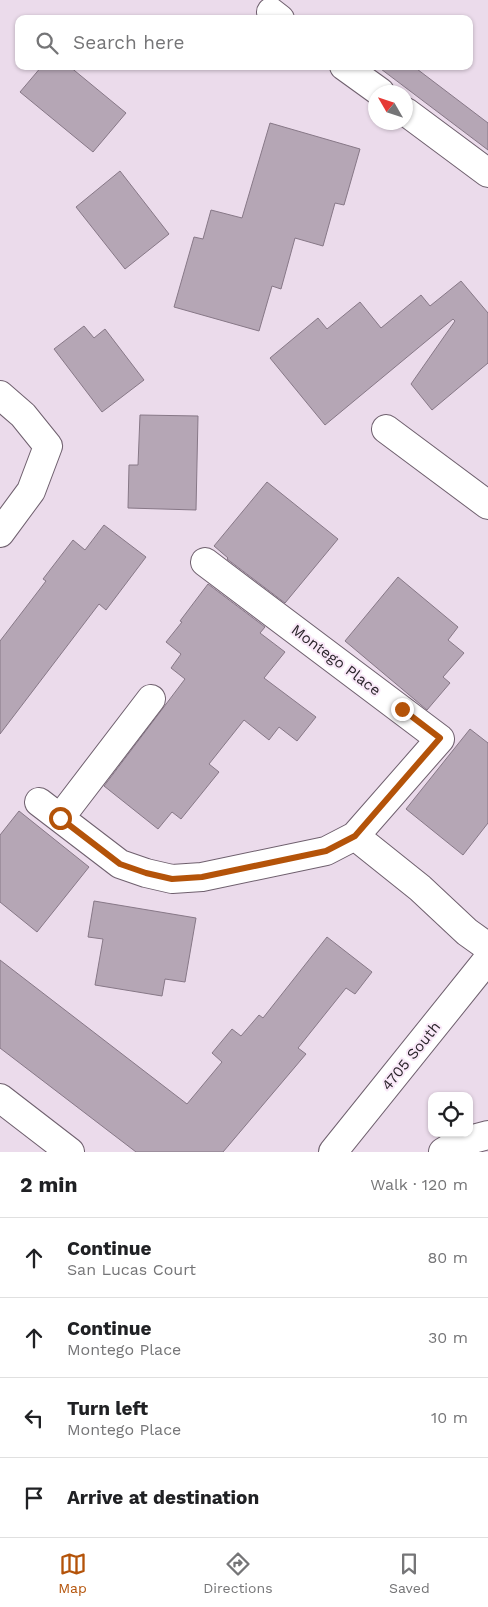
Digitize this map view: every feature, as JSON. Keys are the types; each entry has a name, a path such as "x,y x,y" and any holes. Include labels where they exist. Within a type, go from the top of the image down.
{"street":[{"path":"350,70 370,85"},
{"path":"413,117 488,173"},
{"path":"0,395 23,414 48,446 30,491 0,533"},
{"path":"386,429 488,504"},
{"name":"Montego Place","path":"205,562 440,738 355,836"},
{"path":"151,699 49,810 120,864 172,879 202,877 326,851 355,836 420,888 467,932 488,947"},
{"name":"4705 South","path":"333,1152 488,959"},
{"path":"0,1098 70,1152"},
{"path":"443,1152 458,1143 488,1135"}],"building":[{"path":"39,70 74,70 126,113 93,152 20,92"},
{"path":"382,70 418,70 488,123 488,150 413,93 413,85 402,85"},
{"path":"270,123 360,149 344,205 335,203 323,246 295,238 281,289 272,286 259,331 174,307 194,237 203,239 211,210 242,218"},
{"path":"120,171 169,234 125,269 76,207"},
{"path":"461,281 488,313 488,363 432,410 411,384 455,321 453,319 325,425 270,358 318,318 327,329 360,302 381,328 421,295 430,306"},
{"path":"84,326 94,338 105,329 144,380 102,412 54,349"},
{"path":"140,415 198,416 196,510 128,508 129,465 138,465"},
{"path":"267,482 338,539 285,603 227,559 214,546"},
{"path":"104,525 146,557 106,610 99,604 0,734 0,641 46,581 43,579 73,540 85,550"},
{"path":"398,577 458,627 448,640 464,653 443,677 450,683 427,710 345,641"},
{"path":"208,584 265,627 260,633 285,652 264,678 316,717 297,741 279,727 269,740 244,720 209,764 219,772 181,819 172,812 158,829 104,786 185,679 171,668 181,654 166,642"},
{"path":"470,729 488,743 488,823 463,855 406,809"},
{"path":"19,811 89,867 37,932 0,902 0,835"},
{"path":"94,901 196,918 185,982 165,979 162,996 95,985 103,939 88,937"},
{"path":"327,937 372,972 355,994 346,988 298,1048 306,1054 223,1152 136,1152 0,1048 0,960 187,1104 222,1062 212,1053 232,1029 241,1036 259,1015 263,1018"}],"route":[{"path":"60,818 120,864 172,879 202,877 326,851 355,836 440,738 402,709"}]}
